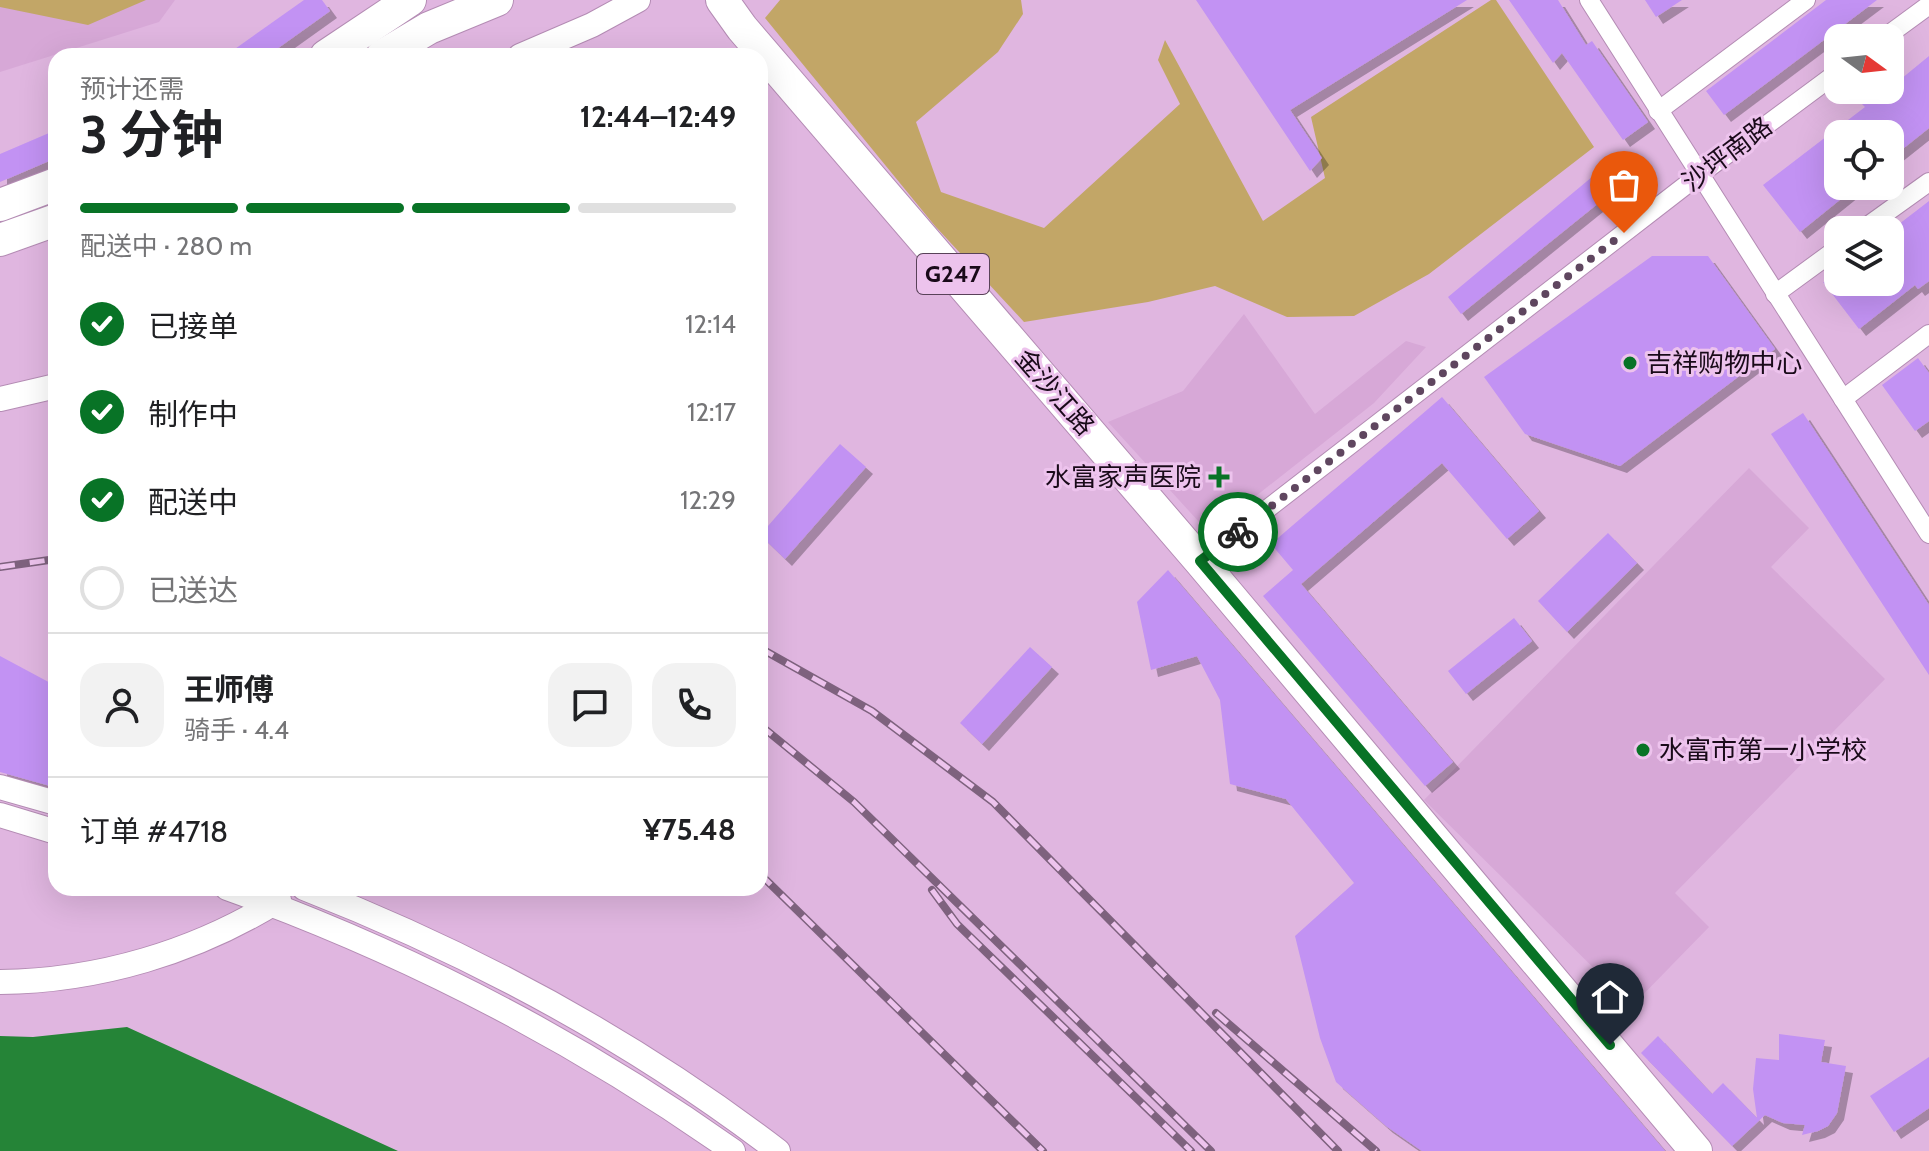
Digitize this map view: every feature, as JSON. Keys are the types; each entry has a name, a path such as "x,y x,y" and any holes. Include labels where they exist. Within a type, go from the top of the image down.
{"highway":[{"path":"338,48 410,0"},
{"path":"395,48 429,28 497,0"},
{"name":"金沙江路","path":"722,0 759,48"},
{"name":"金沙江路","path":"768,58 1200,561 1696,1151"},
{"path":"0,205 48,187"},
{"path":"0,240 48,223"}],"main road":[{"path":"539,48 592,25 638,0"},
{"path":"0,399 48,388"},
{"path":"0,787 48,801"},
{"path":"0,815 48,830"},
{"path":"241,896 264,909 396,956 515,1014 627,1079 733,1151"},
{"path":"0,982 66,977 124,966 194,943 287,896"},
{"path":"321,896 420,936 562,1009 699,1094 778,1151"}],"street":[{"path":"1589,0 1929,534"},
{"path":"1658,111 1806,0"},
{"path":"1903,24 1929,5"},
{"name":"沙坪南路","path":"1200,561 1699,175 1824,82"},
{"path":"1882,216 1929,182"},
{"path":"1775,294 1824,258"},
{"path":"1843,399 1929,334"}],"shaded area":[{"path":"0,0 175,0 159,22 76,48 48,48 48,57 0,72"},
{"path":"0,0 146,0 88,25 0,7"},
{"path":"780,0 1021,0 1023,14 998,52 916,122 941,192 1044,228 1180,104 1158,60 1165,40 1263,221 1325,178 1311,117 1491,0 1496,0 1594,147 1429,274 1354,316 1287,317 1215,286 1148,302 1024,322 935,226 765,18"},
{"name":"水富家声医院","path":"1244,314 1315,414 1406,341 1426,347 1374,403 1209,533 1108,422 1183,391"},
{"name":"水富市第一小学校","path":"1749,468 1809,528 1771,567 1885,679 1675,893 1709,927 1632,1006 1424,800"},
{"path":"127,1027 398,1151 0,1151 0,1036 33,1037"}],"building":[{"path":"304,0 322,0 330,11 278,48 236,48"},
{"path":"1196,0 1467,0 1290,110 1322,158 1310,171"},
{"path":"1509,0 1558,0 1586,45 1592,41 1648,122 1623,140 1562,53 1553,63"},
{"path":"1645,0 1682,0 1656,17"},
{"path":"1826,0 1877,0 1845,24 1824,24 1824,40 1724,115 1706,91"},
{"path":"1929,56 1929,128 1904,148 1904,120 1848,120 1865,107 1862,104 1904,104 1904,77"},
{"path":"48,133 48,161 0,182 0,154"},
{"path":"1824,138 1824,200 1840,200 1800,232 1763,185"},
{"path":"1622,152 1637,172 1461,314 1448,297"},
{"path":"1929,201 1929,281 1918,289 1915,285 1904,294 1904,220"},
{"name":"吉祥购物中心","path":"1652,256 1708,256 1775,349 1620,466 1525,434 1484,377"},
{"path":"1834,296 1901,296 1859,329"},
{"path":"1918,358 1929,373 1929,421 1915,431 1882,385"},
{"path":"1442,397 1539,511 1507,539 1442,463 1301,584 1453,762 1425,786 1263,596 1293,570 1271,544"},
{"path":"1803,413 1929,605 1929,675 1771,434"},
{"path":"840,444 866,467 785,559 768,543 768,526"},
{"path":"1608,533 1637,563 1567,632 1538,601"},
{"path":"1168,570 1665,1151 1422,1151 1386,1126 1336,1082 1320,1038 1295,936 1354,883 1286,799 1230,784 1220,700 1197,656 1151,670 1137,602"},
{"path":"1514,618 1532,641 1466,694 1448,671"},
{"path":"1030,647 1052,667 982,744 960,723"},
{"path":"0,656 48,682 48,785 0,772"},
{"path":"1779,1034 1825,1040 1821,1062 1846,1066 1837,1113 1828,1126 1818,1131 1802,1135 1805,1125 1783,1123 1765,1115 1732,1146 1641,1053 1658,1036 1712,1094 1723,1083 1757,1118 1753,1089 1756,1058 1779,1060"},
{"path":"1929,1057 1929,1108 1894,1132 1870,1096"}],"railway":[{"path":"0,567 48,560"},
{"path":"768,652 872,711 993,802 1338,1151"},
{"path":"768,732 854,802 1211,1151"},
{"path":"768,882 1043,1151"},
{"path":"932,890 957,924 1191,1151"},
{"path":"1216,1013 1376,1151"}],"way so far":[{"path":"1238,532 1624,233"}],"place":[{"name":"吉祥购物中心","path":"1630,363"},
{"name":"水富家声医院","path":"1219,477"},
{"name":"水富市第一小学校","path":"1643,750"}],"route":[{"path":"1238,532 1200,561 1610,1045"}]}
